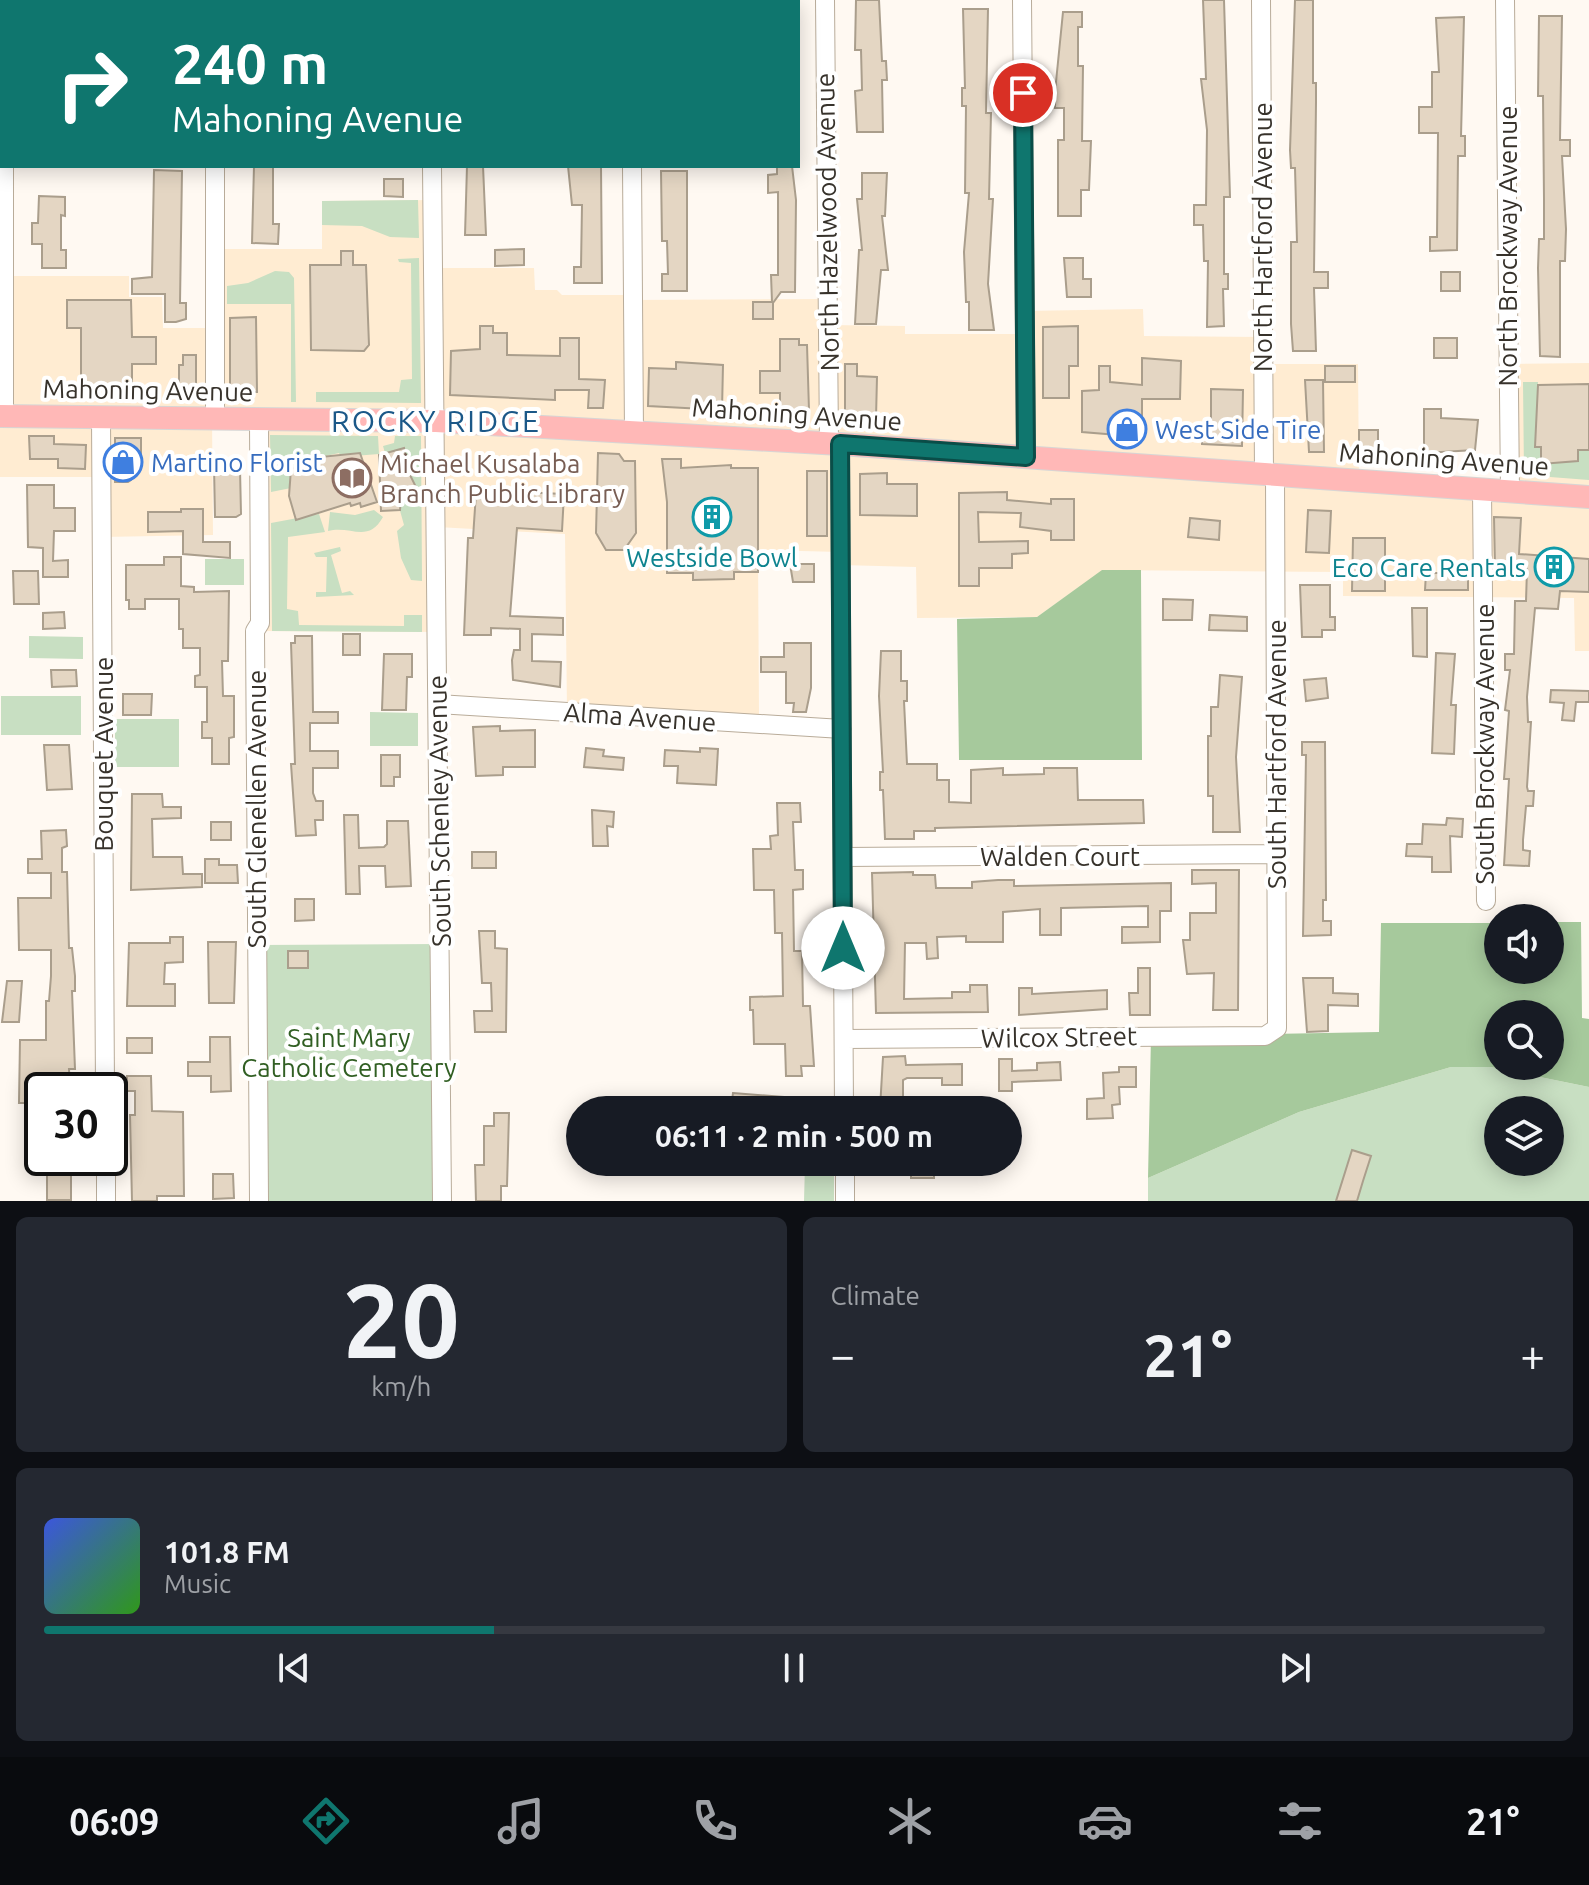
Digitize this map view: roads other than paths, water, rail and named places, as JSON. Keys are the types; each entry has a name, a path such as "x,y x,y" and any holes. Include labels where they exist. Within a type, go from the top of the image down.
{"main road":[{"name":"Mahoning Avenue","path":"2,416 436,421 835,444 1589,497"}],"street":[{"name":"North Hazelwood Avenue","path":"825,0 842,729 844,1096"},
{"path":"1022,0 1026,457"},
{"name":"North Hartford Avenue","path":"1261,0 1270,475"},
{"name":"North Brockway Avenue","path":"1505,0 1510,492"},
{"path":"2,416 4,168"},
{"path":"215,168 215,418"},
{"name":"South Schenley Avenue","path":"432,168 442,1201"},
{"path":"632,168 634,432"},
{"name":"Bouquet Avenue","path":"101,417 105,1072"},
{"name":"South Glenellen Avenue","path":"259,419 260,623 255,631 259,1201"},
{"name":"South Hartford Avenue","path":"1270,475 1277,1028 1273,1032"},
{"name":"South Brockway Avenue","path":"1482,490 1486,901"},
{"name":"Alma Avenue","path":"438,704 842,729"},
{"name":"Walden Court","path":"843,857 1276,854"},
{"name":"Wilcox Street","path":"844,1039 1265,1036 1273,1032"},
{"path":"106,1176 106,1201"},
{"path":"845,1176 845,1201"}],"place":[{"name":"West Side Tire","path":"1127,429"},
{"name":"Martino Florist","path":"123,462"},
{"name":"Michael Kusalaba Branch Public Library","path":"352,478"},
{"name":"Westside Bowl","path":"712,517"},
{"name":"Eco Care Rentals","path":"1554,567"}],"district":[{"name":"ROCKY RIDGE","path":"436,421"}],"park label":[{"name":"Saint Mary Catholic Cemetery","path":"349,1052"}]}
